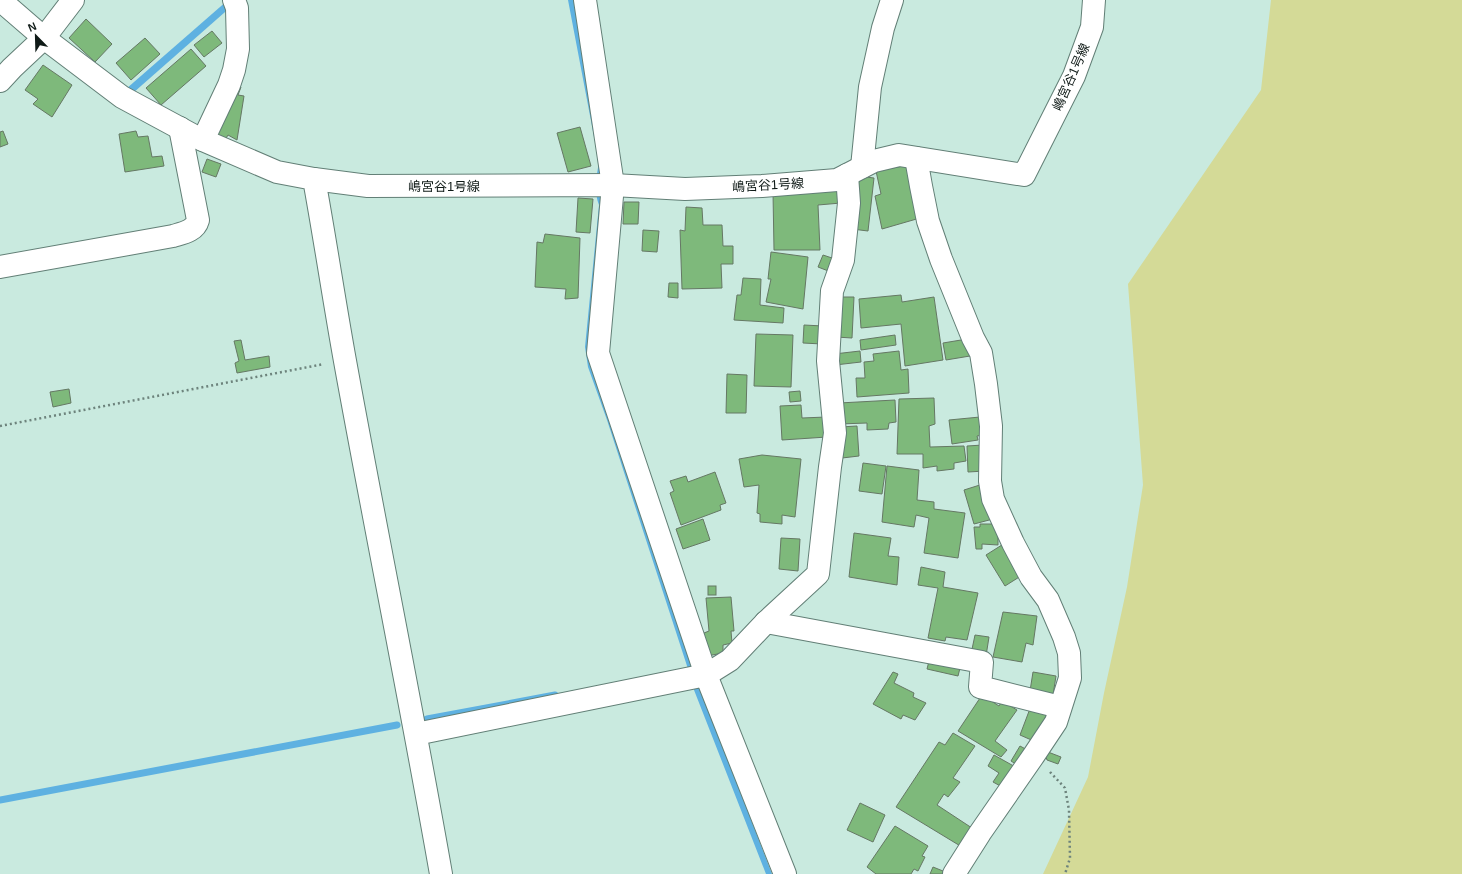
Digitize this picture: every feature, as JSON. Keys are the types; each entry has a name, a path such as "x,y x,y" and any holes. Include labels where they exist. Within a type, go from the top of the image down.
{"street":[{"path":"0,81 44,38 73,0"},
{"path":"203,140 229,85 234,70 238,42 237,8 234,0"},
{"path":"586,0 613,185 598,353 706,675 785,874"},
{"path":"416,734 706,675 730,660 766,622 818,574 835,433 828,361 832,291 843,260 854,171 883,28 892,0"},
{"name":"嶋宮谷1号線","path":"6,6 44,38 122,97 203,140 276,172 314,179 368,186 613,185 685,189 762,186 838,180 874,161 899,155 1024,175 1074,76 1092,27 1094,0"},
{"path":"0,267 188,232 196,225 198,220 180,128"},
{"path":"916,158 928,220 941,259 973,338 981,353 990,426 990,482 993,499 1013,543 1031,577 1048,600 1064,637 1069,653 1070,678 1056,722 980,833 954,874"},
{"path":"314,179 345,360 441,874"},
{"path":"766,622 982,662 980,688 1060,707"}],"path":[{"path":"0,426 345,360"},
{"path":"1034,755 1065,788 1069,810 1070,858 1065,874"}],"green space":[{"path":"1271,0 1462,0 1462,874 1043,874 1088,777 1104,693 1127,587 1143,485 1128,284 1261,90"}],"water":[{"path":"228,0 233,5 133,93 126,89"},
{"path":"568,0 575,0 605,164 591,346 728,760 772,874 766,874 694,690 607,420 588,367 585,347 599,205 596,195 596,184 599,163"}],"building":[{"path":"86,19 112,44 95,62 69,38"},
{"path":"212,31 222,43 204,57 194,45"},
{"path":"145,38 160,54 131,80 116,63"},
{"path":"191,49 206,66 161,105 146,88"},
{"path":"43,65 72,85 52,117 33,104 38,99 25,90"},
{"path":"234,85 241,87 238,95 244,96 237,140 228,135 225,140 213,133"},
{"path":"580,127 591,166 568,172 557,133"},
{"path":"3,131 8,144 0,147 0,132"},
{"path":"136,131 138,137 148,136 152,157 162,156 164,166 125,172 119,134"},
{"path":"207,159 221,164 216,177 202,172"},
{"path":"909,165 920,218 882,229 875,196 881,194 876,171"},
{"path":"858,176 874,178 868,231 852,229"},
{"path":"841,189 841,203 818,205 820,250 774,250 773,193"},
{"path":"578,198 593,199 590,233 576,232"},
{"path":"624,202 639,202 638,224 623,224"},
{"path":"686,207 702,208 703,225 722,225 723,246 733,246 733,264 721,264 722,288 682,289 680,230 685,231"},
{"path":"643,230 659,231 657,252 642,251"},
{"path":"545,234 580,238 578,298 565,299 566,289 535,287 537,242 543,243"},
{"path":"771,252 808,257 803,309 766,302 771,279 768,279"},
{"path":"823,255 835,259 831,272 818,267"},
{"path":"743,278 761,279 760,305 784,308 783,323 734,320 737,295 741,295"},
{"path":"669,283 678,283 678,298 668,297"},
{"path":"901,295 902,302 934,297 943,360 905,366 901,324 861,328 859,299"},
{"path":"838,297 854,297 852,338 836,337"},
{"path":"804,325 823,326 822,344 803,343"},
{"path":"756,334 793,335 791,387 754,386"},
{"path":"895,335 896,345 861,350 860,340"},
{"path":"967,339 970,356 946,360 943,343"},
{"path":"241,340 245,360 269,356 270,367 237,373 235,363 239,361 234,341"},
{"path":"860,351 861,362 835,365 834,354"},
{"path":"899,351 901,370 908,369 909,393 857,397 856,378 865,378 864,362 874,361 873,354"},
{"path":"727,374 747,375 746,413 726,413"},
{"path":"69,389 71,403 53,407 50,392"},
{"path":"800,391 801,401 790,402 789,392"},
{"path":"934,398 935,424 929,426 930,447 964,446 966,461 954,463 954,469 937,471 937,466 923,468 923,454 897,454 899,399"},
{"path":"895,400 896,422 889,423 888,429 867,430 867,423 839,424 839,403"},
{"path":"801,405 802,418 826,417 827,437 782,440 780,406"},
{"path":"980,417 983,435 977,436 978,440 952,444 949,420"},
{"path":"857,426 859,456 842,458 840,427"},
{"path":"983,445 985,471 968,472 967,446"},
{"path":"762,455 801,459 795,517 782,515 782,524 760,522 760,514 757,513 759,485 744,487 739,459"},
{"path":"863,463 886,466 882,494 859,491"},
{"path":"887,466 919,470 917,500 934,502 934,509 965,513 958,558 924,553 929,518 916,515 914,527 882,522"},
{"path":"715,472 726,503 720,505 721,510 681,525 670,493 674,491 670,481 686,476 688,482"},
{"path":"983,484 993,519 974,524 964,490"},
{"path":"703,519 710,540 683,549 676,529"},
{"path":"980,524 998,524 998,545 982,544 982,549 976,549 974,527 980,527"},
{"path":"854,533 891,538 888,556 899,557 897,585 849,577"},
{"path":"781,538 800,539 798,571 779,569"},
{"path":"1005,543 1024,574 1005,586 986,555"},
{"path":"921,567 945,572 943,587 978,593 967,640 946,637 945,641 928,638 938,588 918,585"},
{"path":"708,586 716,586 716,595 708,595"},
{"path":"731,597 734,631 731,631 732,643 723,645 723,653 707,656 704,633 709,631 706,598"},
{"path":"1003,612 1037,616 1033,645 1026,643 1022,662 993,657"},
{"path":"975,635 989,637 986,656 971,654"},
{"path":"930,657 961,664 958,676 927,669"},
{"path":"893,672 898,674 894,683 914,693 913,697 926,703 915,720 903,715 901,719 873,704"},
{"path":"1033,672 1056,676 1053,695 1030,691"},
{"path":"982,695 999,706 1002,701 1017,710 995,741 1007,750 1001,757 958,731"},
{"path":"1031,706 1047,713 1036,742 1020,735"},
{"path":"953,733 975,746 953,778 960,782 948,797 944,794 937,805 975,830 962,847 896,807 939,742 945,745"},
{"path":"1020,746 1031,752 1022,768 1011,761"},
{"path":"1048,752 1061,757 1058,764 1047,760 1046,757"},
{"path":"994,755 1019,769 1006,789 993,782 999,773 988,766"},
{"path":"860,803 885,815 873,842 847,830"},
{"path":"895,826 928,846 922,856 925,857 918,871 914,869 911,874 876,874 867,867"},
{"path":"933,867 948,873 948,874 930,874"}],"waterway":[{"path":"427,719 555,695"},
{"path":"0,800 397,725"}]}
